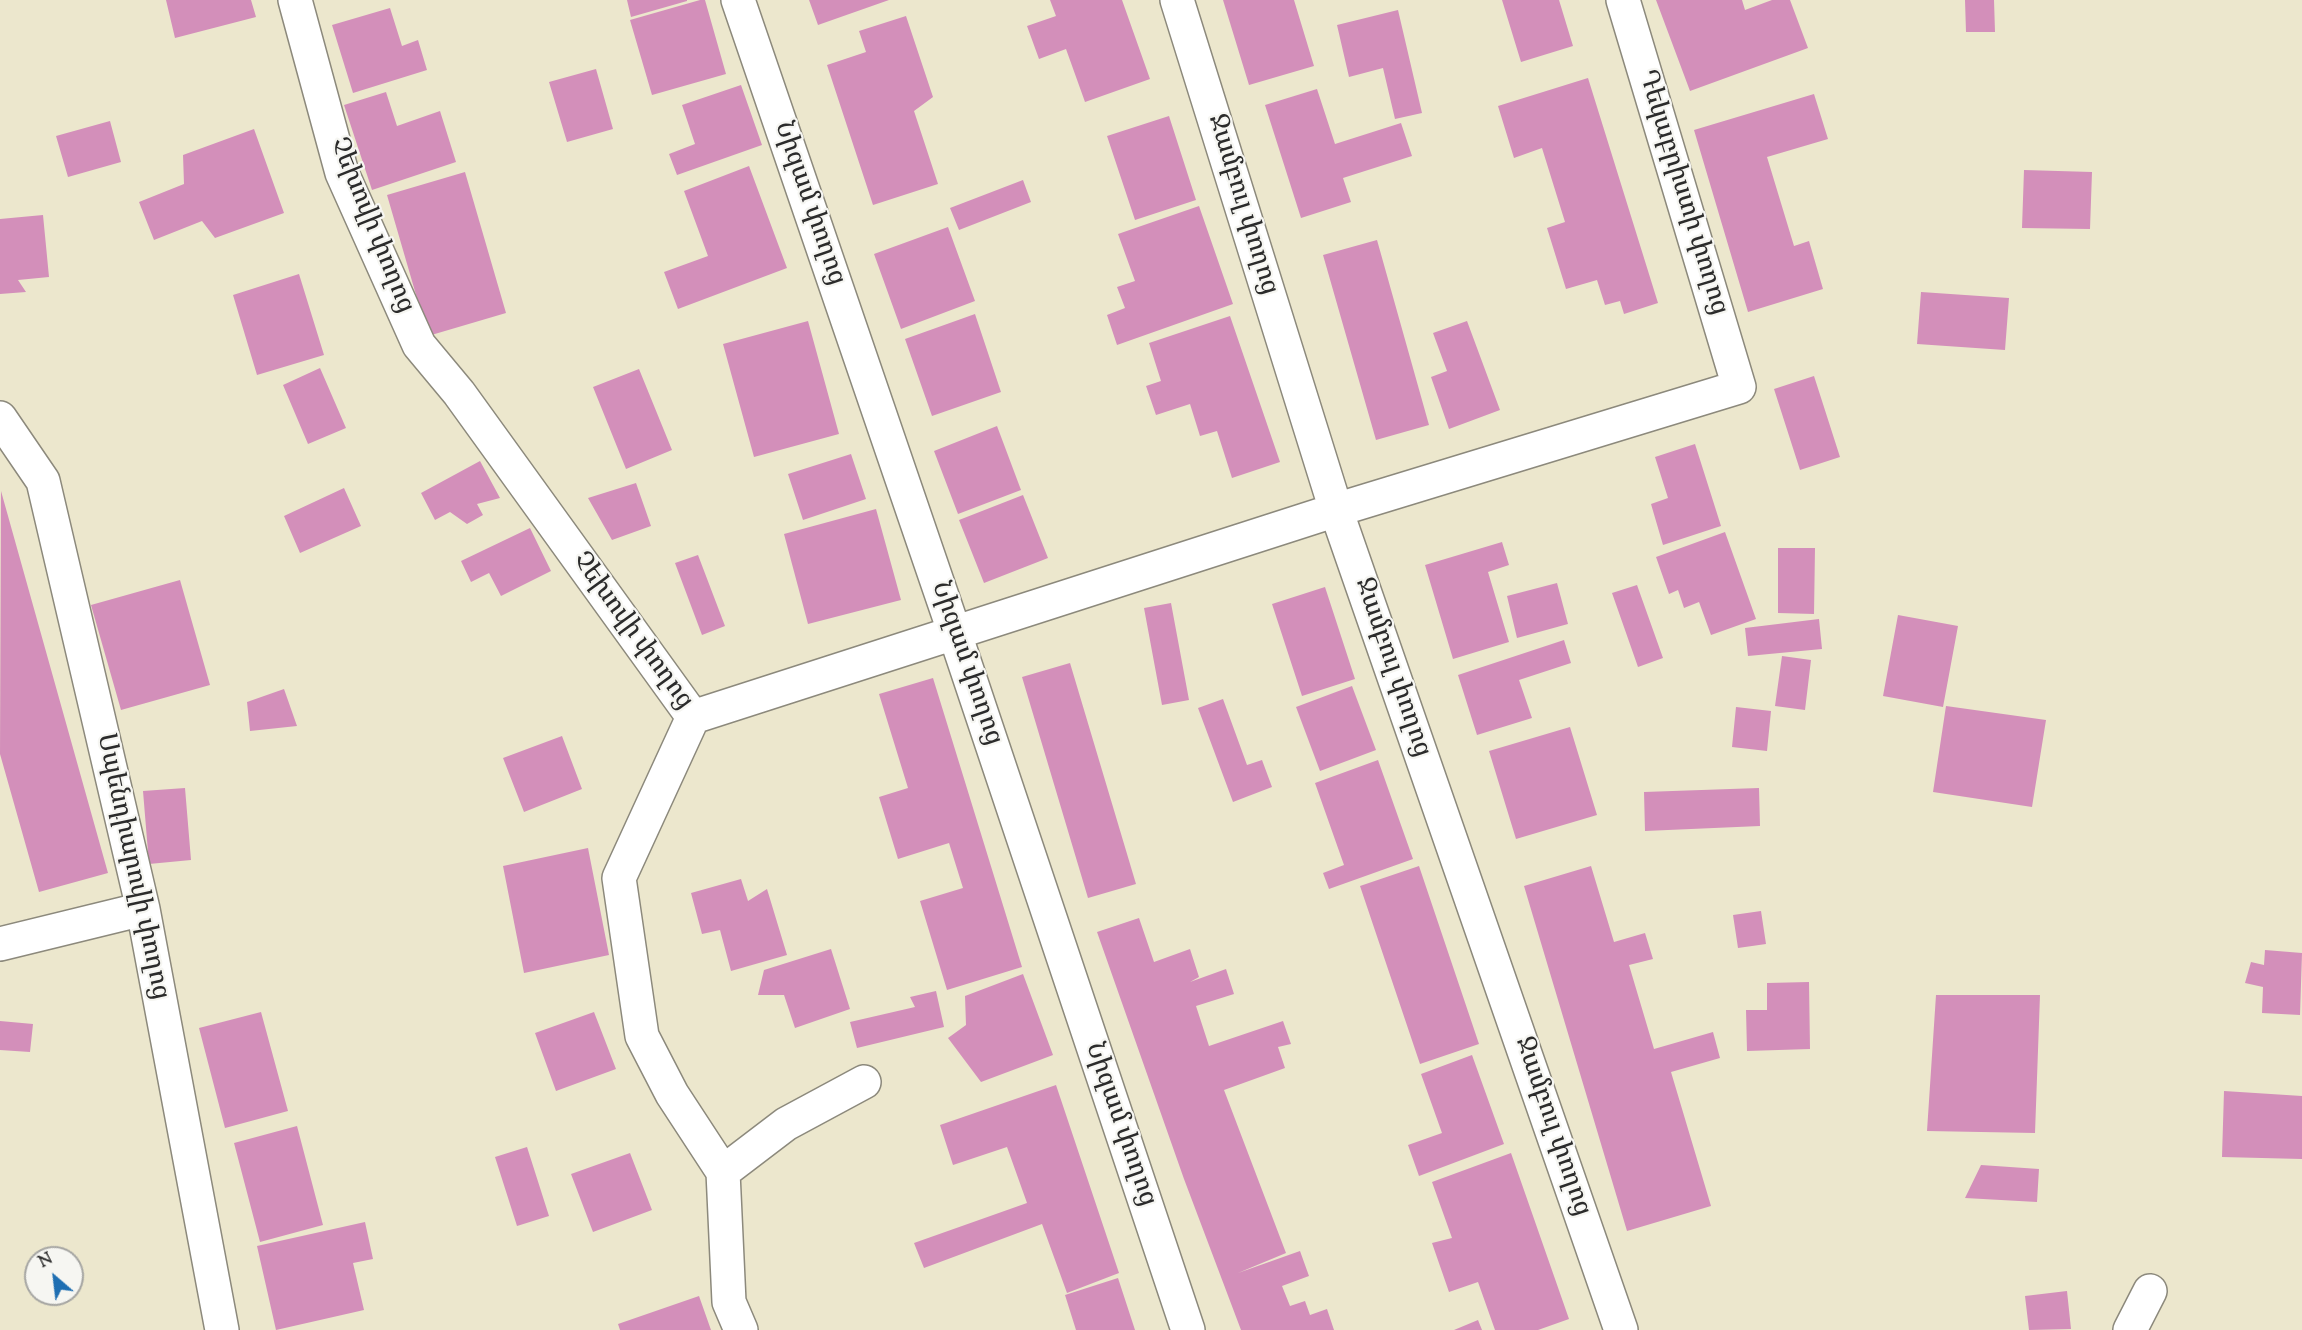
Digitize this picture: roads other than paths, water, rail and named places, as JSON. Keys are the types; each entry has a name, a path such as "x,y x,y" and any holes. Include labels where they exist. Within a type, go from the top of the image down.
{"street":[{"name":"Չեխովի փողոց","path":"295,0 342,172 419,345 459,393 693,717 619,878 642,1036 672,1094 723,1172"},
{"name":"Նիզամ փողոց","path":"738,0 954,631 1188,1330"},
{"name":"Ջամբուլ փողոց","path":"1178,0 1336,510 1621,1330"},
{"name":"Դեկաբրիստի փողոց","path":"1336,510 1739,387 1623,0"},
{"name":"Սպենդիարովի փողոց","path":"0,418 43,481 143,909 222,1330"},
{"path":"693,717 954,631 1336,510"},
{"path":"0,944 143,909"},
{"path":"741,1330 729,1302 723,1172 786,1124 864,1083"},
{"path":"2130,1330 2150,1291"}]}
